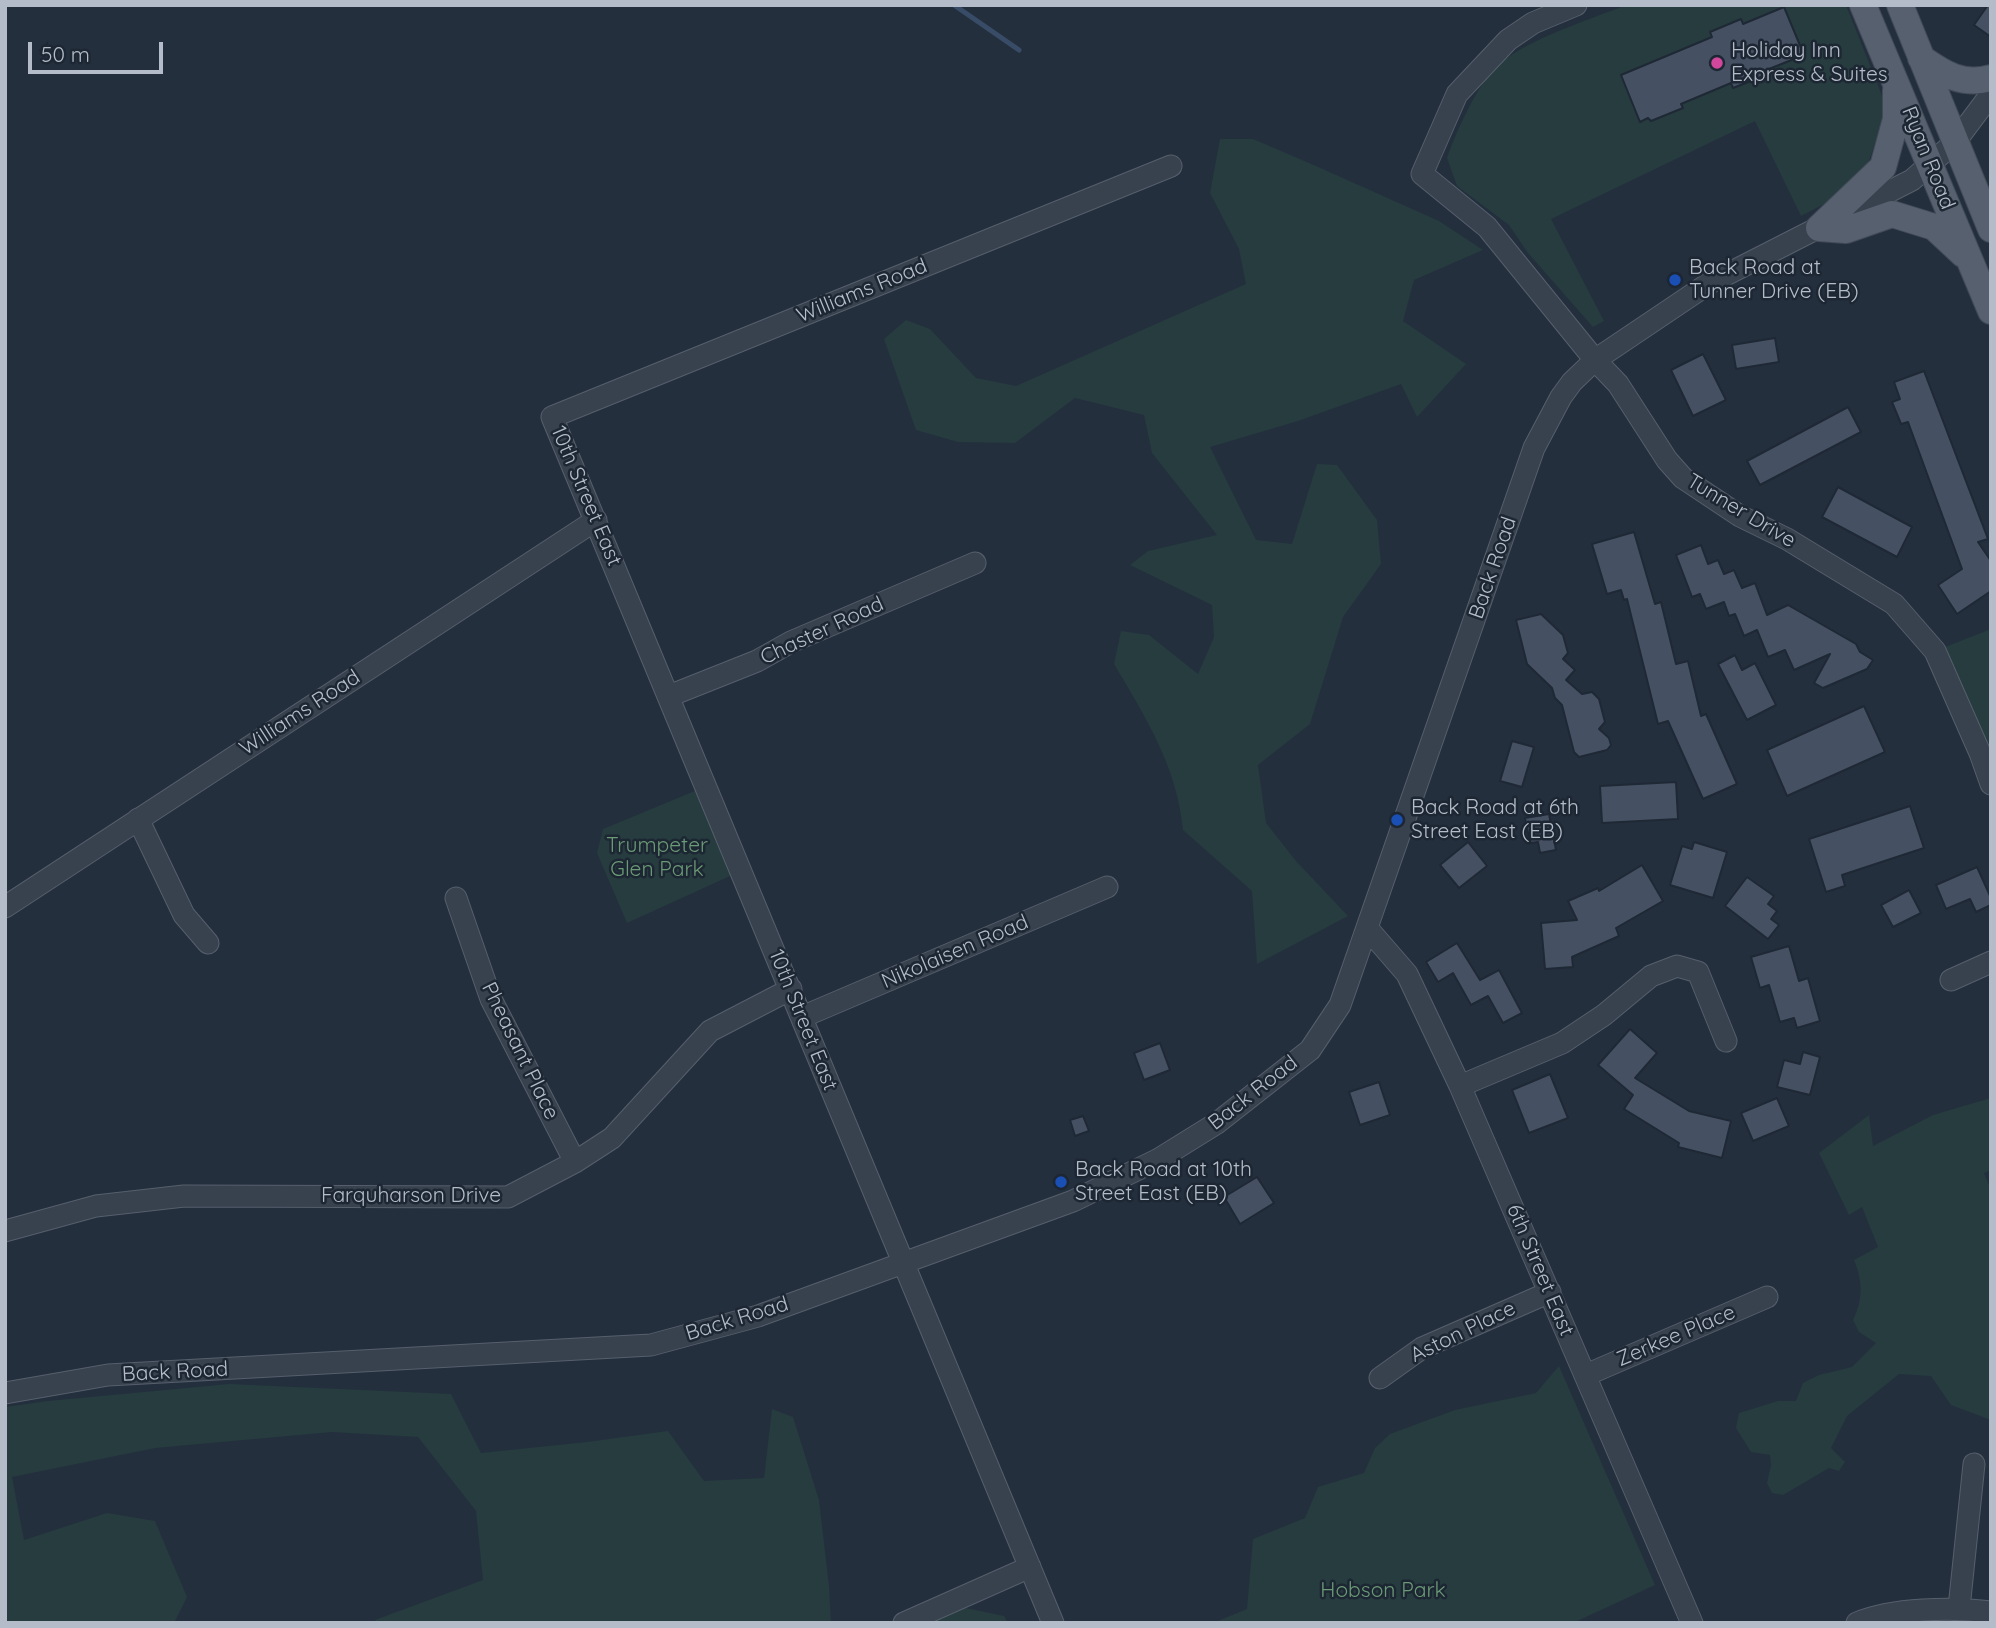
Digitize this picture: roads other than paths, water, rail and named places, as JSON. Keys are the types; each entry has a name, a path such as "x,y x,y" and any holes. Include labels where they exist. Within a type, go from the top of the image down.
{"main road":[{"name":"Ryan Road","path":"1863,5 1991,311"},
{"name":"Ryan Road","path":"1900,5 1991,229"},
{"path":"1921,58 1959,81 1991,78"},
{"path":"1819,228 1884,167 1896,119 1896,81"},
{"path":"1819,228 1846,230 1892,214 1934,227 1970,259"}],"street":[{"name":"Tunner Drive","path":"1576,5 1533,23 1508,40 1457,94 1422,174 1487,227 1595,360 1618,384 1667,460 1683,478 1740,516 1787,539 1894,604 1935,651 1980,753 1991,785"},
{"name":"Back Road","path":"5,1393 108,1375 651,1345 758,1316 1073,1201 1158,1159 1217,1123 1310,1049 1340,1005 1534,448 1546,422 1572,382 1595,360 1708,284 1912,180 1955,142 1991,94"},
{"name":"Williams Road","path":"552,417 1171,166"},
{"name":"10th Street East","path":"552,417 1053,1623"},
{"name":"Williams Road","path":"5,907 596,520"},
{"name":"Chaster Road","path":"669,696 757,661 791,642 975,563"},
{"path":"138,818 184,915 208,943"},
{"name":"Nikolaisen Road","path":"802,1017 1107,887"},
{"name":"Pheasant Place","path":"456,898 491,999 575,1162"},
{"name":"6th Street East","path":"1368,929 1407,974 1460,1086 1692,1623"},
{"path":"1951,979 1991,962"},
{"path":"1460,1086 1562,1043 1604,1015 1651,976 1677,966 1698,972 1726,1041"},
{"name":"Farquharson Drive","path":"5,1231 96,1206 184,1196 508,1197 575,1162 612,1138 710,1031 790,989"},
{"name":"Aston Place","path":"1380,1378 1422,1348 1550,1292"},
{"name":"Zerkee Place","path":"1586,1375 1767,1297"},
{"path":"1959,1608 1974,1464"},
{"path":"904,1623 1030,1567"},
{"path":"1857,1623 1873,1616 1959,1608 1991,1612"}],"waterway":[{"path":"954,5 1019,50"}],"place":[{"name":"Holiday Inn Express & Suites","path":"1717,63"},
{"name":"Back Road at Tunner Drive (EB)","path":"1675,280"},
{"name":"Back Road at 6th Street East (EB)","path":"1397,820"},
{"name":"Back Road at 10th Street East (EB)","path":"1061,1182"}],"park label":[{"name":"Trumpeter Glen Park","path":"657,858"},
{"name":"Hobson Park","path":"1383,1591"}]}
